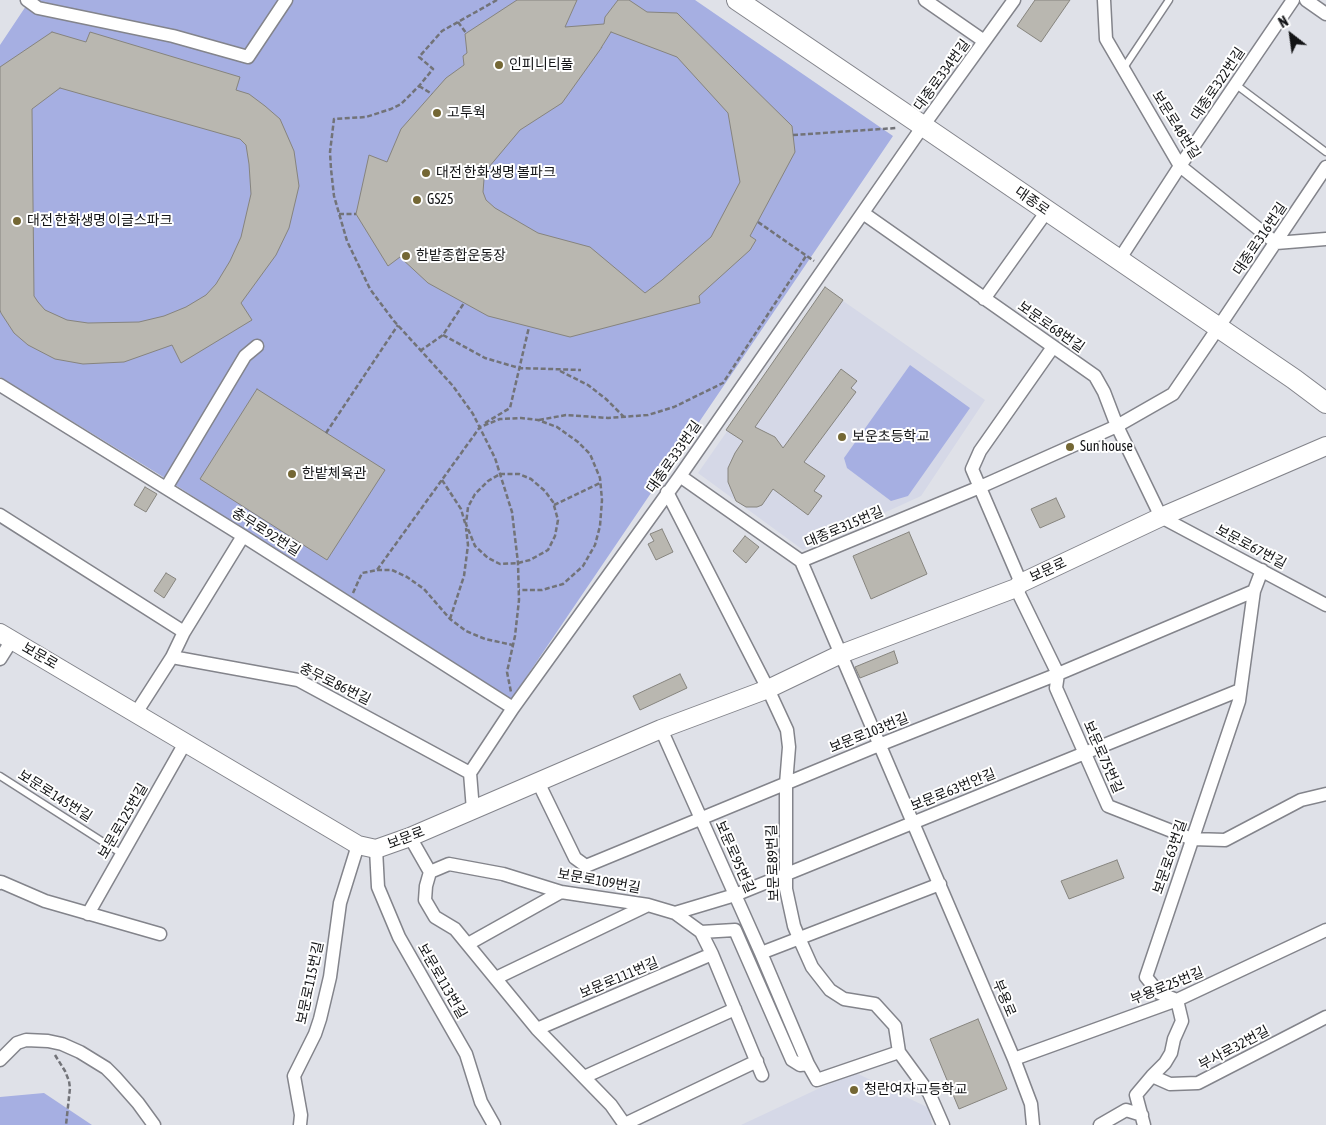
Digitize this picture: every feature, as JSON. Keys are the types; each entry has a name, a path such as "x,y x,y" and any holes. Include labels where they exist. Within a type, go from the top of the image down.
{"main road":[{"name":"대종로","path":"737,0 1294,379 1326,403"},
{"name":"보문로","path":"6,637 358,845 376,849 410,837 661,729 768,689 841,654 1019,585 1161,517 1326,446"}],"street":[{"path":"27,0 38,8 173,36 248,57 286,0"},
{"name":"대종로334번길","path":"925,0 984,41"},
{"name":"대종로334번길","path":"924,126 1014,0"},
{"name":"보문로48번길","path":"1104,0 1106,39 1180,166 1276,243"},
{"name":"대종로322번길","path":"1119,260 1180,166 1293,0"},
{"path":"1306,0 1326,14"},
{"name":"대종로333번길","path":"470,773 513,708 680,476 924,126"},
{"name":"대종로316번길","path":"1218,328 1326,167"},
{"path":"984,298 1047,211"},
{"name":"보문로68번길","path":"863,212 1095,376 1104,392 1116,426 1161,517"},
{"path":"1276,243 1326,239"},
{"name":"대종로315번길","path":"680,476 801,561 980,487 1116,426 1173,394 1218,328"},
{"path":"166,488 245,356 257,346"},
{"path":"980,487 972,469 980,451 1053,347"},
{"name":"충무로92번길","path":"0,386 243,536 513,708"},
{"name":"보문로75번길","path":"980,487 1019,585 1058,674 1056,688 1108,806 1192,839 1225,840 1302,800 1326,794"},
{"path":"667,492 768,689"},
{"path":"0,515 184,632"},
{"name":"보문로67번길","path":"1161,517 1326,605"},
{"path":"136,713 172,657 184,632 243,536"},
{"name":"부용로","path":"801,561 1014,1058 1031,1104 1033,1125"},
{"name":"보문로63번길","path":"1177,1000 1159,993 1146,977 1238,701 1254,603 1254,592 1262,570"},
{"name":"보문로103번길","path":"538,782 575,858 586,866 1254,592"},
{"name":"보문로","path":"0,659 6,637"},
{"name":"충무로86번길","path":"172,657 298,680 470,773"},
{"name":"보문로89번길","path":"768,689 787,730 789,746 786,784 786,889 794,926 812,967 830,990 844,999 875,1004 895,1026 899,1052 929,1093 943,1125"},
{"name":"보문로63번안길","path":"675,913 735,895 786,875 1240,690"},
{"name":"보문로95번길","path":"661,729 761,953 808,1064 817,1080 899,1052"},
{"name":"보문로125번길","path":"88,914 185,743"},
{"path":"470,773 473,810"},
{"path":"410,837 430,872 425,900 436,917 455,929 537,1029 611,1105 625,1124 757,1062"},
{"name":"보문로115번길","path":"300,1125 301,1115 294,1076 315,1034 320,1019 330,977 340,903 358,845"},
{"name":"보문로113번길","path":"376,849 378,887 399,937 466,1054 481,1102 494,1125"},
{"name":"보문로109번길","path":"430,872 449,864 503,874 561,892 648,905 675,913 701,932 762,1074"},
{"path":"0,883 45,901 160,934"},
{"path":"761,953 940,884"},
{"path":"468,944 561,892"},
{"path":"496,978 648,905"},
{"path":"701,932 735,930 792,1060 800,1065 808,1064"},
{"name":"부용로25번길","path":"1014,1058 1177,1000 1326,930"},
{"name":"보문로111번길","path":"537,1029 712,954"},
{"path":"1143,1120 1136,1095 1165,1063 1171,1053 1174,1038 1182,1021 1177,1000"},
{"path":"584,1077 735,1009"},
{"name":"부사로32번길","path":"1152,1076 1170,1084 1198,1083 1326,1016"},
{"path":"0,1060 17,1043 26,1040 62,1044 80,1052 106,1068 138,1103 154,1125"},
{"path":"1100,1125 1126,1110 1143,1120"}],"lane":[{"path":"1123,69 1169,0"},
{"path":"1236,84 1326,152"},
{"name":"보문로145번길","path":"0,776 122,854"}],"path":[{"path":"497,0 442,31 419,57 433,68 401,104 366,117 334,119 330,152 334,196 339,214 347,241 370,289 398,326 453,386 473,414 495,458 512,512 518,563 519,600 507,672 513,708"},
{"path":"458,22 466,33"},
{"path":"419,86 432,94"},
{"path":"793,135 924,126"},
{"path":"339,214 356,214"},
{"path":"758,222 824,268"},
{"path":"538,420 566,415 608,418 648,415 674,407 723,383 806,256"},
{"path":"420,351 443,335 464,303"},
{"path":"326,433 398,326"},
{"path":"378,570 480,427 510,408 529,327"},
{"path":"443,335 485,358 519,368 581,370"},
{"path":"559,370 588,385 624,417"},
{"path":"480,427 500,419 521,418 538,420 557,427 578,442 590,454 600,478 602,500 600,526 595,545 583,566 562,584 542,590 519,590"},
{"path":"442,479 461,509 466,524 475,546 488,558 500,564 530,560 548,550 556,536 558,520 553,502 545,491 531,479 519,474 500,474 488,481 476,494 468,507 466,524 468,545 464,576 450,619"},
{"path":"554,505 600,482"},
{"path":"349,603 362,573 392,570 407,577 424,589 450,619 466,631 485,639 513,645"},
{"path":"43,1041 56,1056 69,1081 66,1125"}],"shaded area":[{"name":"한밭종합운동장","path":"30,0 695,0 893,136 510,701 160,475 0,377 0,45"},
{"name":"보운초등학교","path":"826,289 985,400 921,496 803,550 698,473"},
{"path":"910,365 970,408 908,496 891,501 847,468 844,458"},
{"name":"청란여자고등학교","path":"854,1072 929,1108 932,1125 741,1125"},
{"path":"44,1093 92,1125 0,1125 0,1097"}],"building":[{"name":"대전 한화생명 볼파크","path":"517,0 577,0 565,27 604,24 605,17 618,0 629,0 647,12 677,13 792,126 795,152 750,236 756,240 750,250 699,296 700,303 570,337 488,316 428,283 400,257 388,266 356,214 369,155 387,162 401,129 446,78 464,65 463,56 467,53 465,34","holes":["611,32 677,57 728,113 740,182 711,237 645,293 590,247 538,233 495,208 486,200 483,192 484,179 489,167 520,130 562,103"]},
{"path":"1035,0 1070,0 1041,42 1017,26"},
{"path":"52,32 86,42 90,32 240,77 236,90 249,94 280,119 294,151 299,186 289,228 276,255 241,303 252,320 181,363 172,345 124,362 83,364 55,359 28,345 14,333 0,310 0,67","holes":["60,88 240,139 246,145 251,194 241,237 230,261 216,284 206,295 186,307 164,316 139,322 88,323 67,320 45,310 38,302 34,296 32,109"]},
{"path":"825,287 843,300 755,427 775,437 783,448 841,369 857,381 851,388 856,392 804,462 825,476 814,491 822,496 808,515 773,489 762,505 746,507 736,501 728,482 728,468 743,441 726,430"},
{"name":"한밭체육관","path":"257,389 385,470 327,560 200,479"},
{"path":"145,487 157,494 146,512 134,505"},
{"path":"1056,498 1065,517 1040,528 1031,509"},
{"path":"662,529 673,552 656,560 648,544 654,541 650,534"},
{"path":"909,532 927,574 871,599 853,556"},
{"path":"745,536 759,547 746,563 733,551"},
{"path":"166,573 176,579 164,598 154,591"},
{"path":"894,651 898,663 860,678 855,667"},
{"path":"680,674 687,688 640,710 633,696"},
{"path":"1117,860 1124,878 1069,899 1061,881"},
{"path":"978,1019 1007,1089 959,1109 930,1039"}],"place":[{"name":"인피니티풀","path":"499,65"},
{"name":"고투웍","path":"437,113"},
{"name":"대전 한화생명 볼파크","path":"426,173"},
{"name":"GS25","path":"417,200"},
{"name":"대전 한화생명 이글스파크","path":"17,221"},
{"name":"한밭종합운동장","path":"406,256"},
{"name":"보운초등학교","path":"842,437"},
{"name":"Sun house","path":"1070,447"},
{"name":"한밭체육관","path":"292,474"},
{"name":"청란여자고등학교","path":"854,1090"}]}
